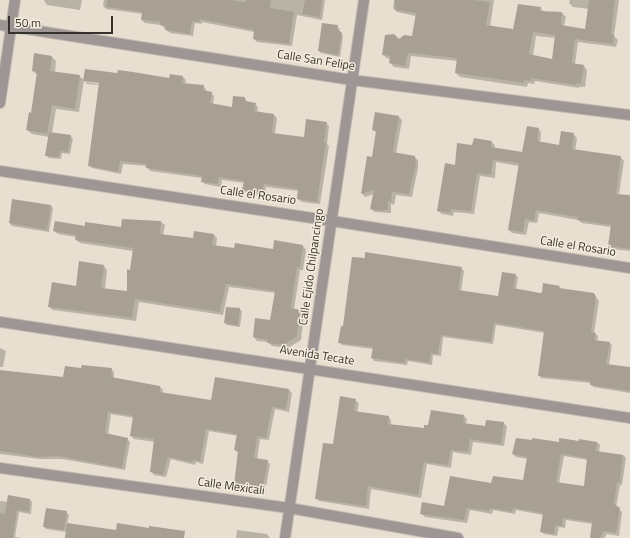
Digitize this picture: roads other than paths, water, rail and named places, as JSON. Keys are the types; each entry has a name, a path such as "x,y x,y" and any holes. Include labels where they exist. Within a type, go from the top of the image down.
{"street":[{"path":"0,104 15,0"},
{"name":"Calle Ejido Chilpancingo","path":"285,538 364,0"},
{"name":"Calle San Felipe","path":"0,25 352,80 630,115"},
{"name":"Calle el Rosario","path":"0,172 332,221 630,268"},
{"name":"Avenida Tecate","path":"0,322 310,368 630,418"},
{"name":"Calle Mexicali","path":"0,468 289,508 458,538"}]}
